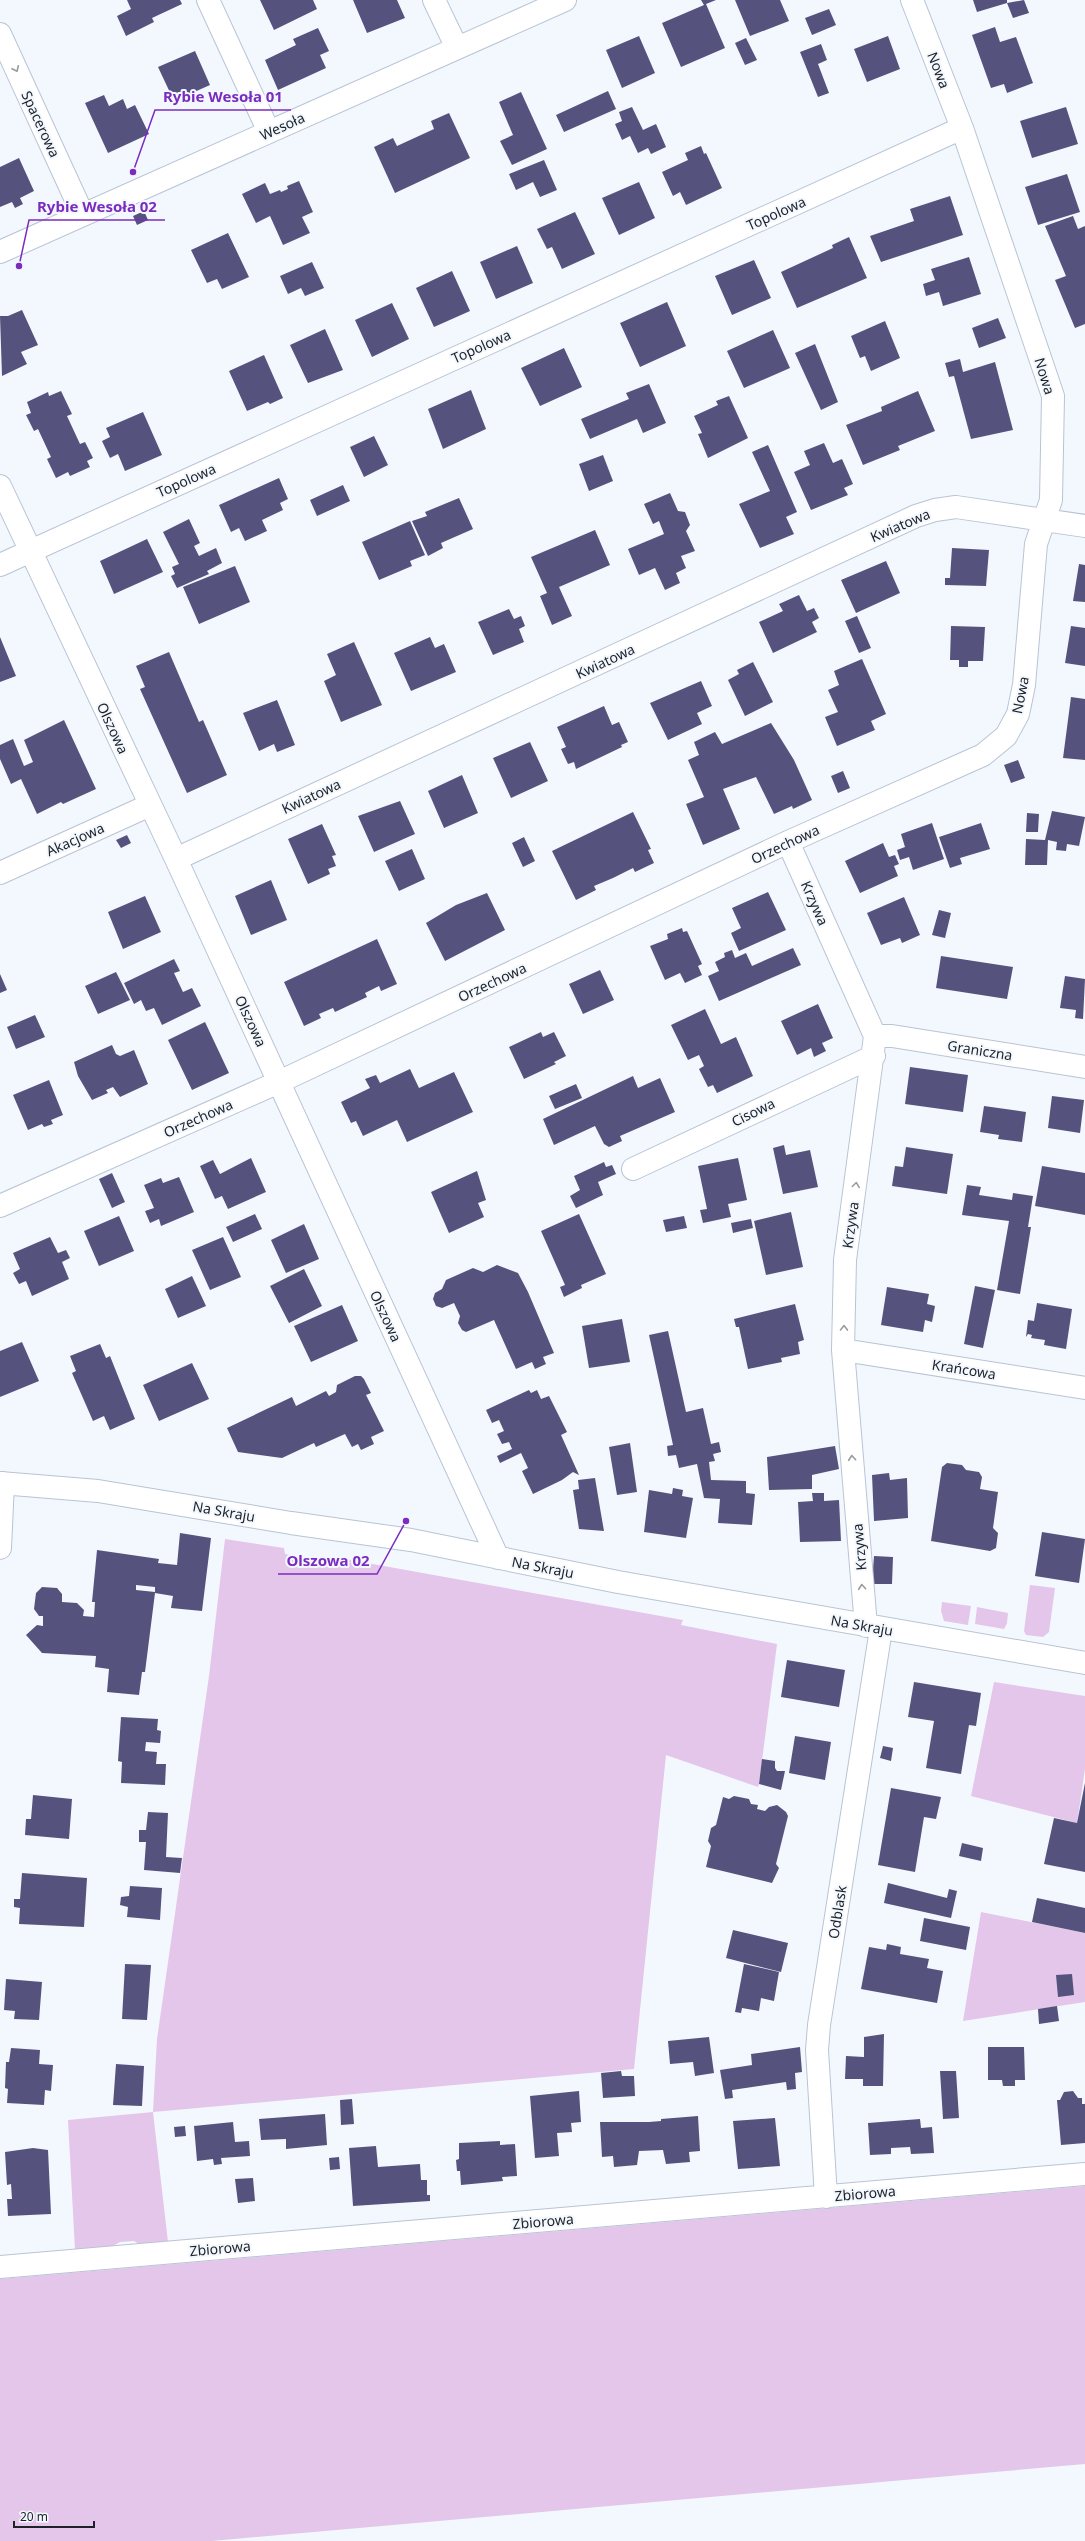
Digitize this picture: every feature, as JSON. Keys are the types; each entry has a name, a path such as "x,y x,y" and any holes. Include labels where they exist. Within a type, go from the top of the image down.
{"street":[{"path":"208,0 269,132"},
{"path":"434,0 457,48"},
{"name":"Wesoła","path":"0,252 565,0"},
{"name":"Nowa","path":"912,0 962,128 1053,396 1051,500 1036,544 1024,685 1018,714 1006,736 983,755"},
{"name":"Spacerowa","path":"0,34 83,215"},
{"name":"Topolowa","path":"0,565 962,128"},
{"name":"Olszowa","path":"0,486 176,859 498,1558"},
{"name":"Kwiatowa","path":"176,859 916,516 935,510 956,507 1085,526"},
{"name":"Orzechowa","path":"0,1206 278,1082 788,842 983,755"},
{"name":"Akacjowa","path":"0,873 150,805"},
{"name":"Krzywa","path":"788,842 874,1046 845,1260 843,1350 873,1627"},
{"name":"Graniczna","path":"874,1046 892,1036 1085,1067"},
{"name":"Cisowa","path":"633,1169 874,1046"},
{"name":"Krańcowa","path":"843,1350 1085,1388"},
{"path":"0,1548 2,1483"},
{"name":"Na Skraju","path":"2,1483 126,1495 291,1523 411,1540 498,1558 873,1627 1085,1663"},
{"name":"Odblask","path":"826,2197 817,2050 819,2025 873,1627"},
{"name":"Zbiorowa","path":"0,2267 1085,2174"}],"shaded area":[{"path":"225,1539 284,1548 285,1554 333,1563 334,1557 683,1620 681,1625 777,1644 758,1787 666,1755 634,2069 153,2112 157,2039 209,1676"},
{"path":"1030,1585 1055,1588 1049,1632 1043,1637 1026,1635 1024,1631"},
{"path":"942,1602 971,1606 968,1625 944,1621 941,1611"},
{"path":"977,1607 1008,1613 1007,1623 1004,1629 975,1624"},
{"path":"994,1682 1085,1696 1085,1769 1077,1823 971,1796"},
{"path":"981,1912 1085,1933 1085,2002 963,2021"},
{"path":"153,2112 168,2242 139,2244 134,2241 120,2242 113,2246 75,2250 68,2120"},
{"path":"1085,2186 1085,2464 212,2541 0,2541 0,2279"}],"building":[{"path":"127,0 180,0 182,4 152,18 154,22 126,36 117,16 131,9"},
{"path":"260,0 313,0 317,9 274,30"},
{"path":"353,0 397,0 405,18 367,33"},
{"path":"701,0 716,0 706,4 725,48 681,67 662,23 704,5"},
{"path":"735,0 780,0 789,21 750,36"},
{"path":"973,0 1007,0 1007,3 977,12"},
{"path":"1024,0 1029,13 1013,18 1007,3"},
{"path":"829,9 836,25 812,35 805,18"},
{"path":"995,27 1000,42 1016,37 1033,83 1007,93 1004,84 991,88 972,35"},
{"path":"318,28 329,51 320,55 326,68 278,90 265,60 296,45 293,39"},
{"path":"639,36 655,73 622,88 606,50"},
{"path":"888,36 900,69 867,82 854,49"},
{"path":"746,38 757,60 745,65 735,43"},
{"path":"821,44 827,60 818,64 829,93 818,97 800,52"},
{"path":"195,51 210,85 174,101 158,67"},
{"path":"608,91 616,109 564,132 556,115"},
{"path":"521,92 547,149 512,165 500,141 513,135 499,102"},
{"path":"104,95 109,106 123,99 127,109 135,105 149,134 108,153 85,103"},
{"path":"632,107 643,130 656,124 666,147 651,154 648,148 638,153 630,136 622,140 615,124 622,121 619,112"},
{"path":"1066,107 1078,144 1032,158 1020,121"},
{"path":"449,113 470,158 395,193 374,147 393,138 397,146 434,129 431,121"},
{"path":"701,146 704,154 706,153 722,188 686,205 680,192 673,196 662,172 688,160 685,153"},
{"path":"19,158 34,191 20,198 23,204 15,208 12,202 0,207 0,167"},
{"path":"544,160 557,190 540,197 533,182 516,190 509,174"},
{"path":"1067,174 1080,212 1038,225 1025,187"},
{"path":"299,181 313,212 302,217 310,233 283,245 270,216 256,223 242,194 265,183 270,194 280,190 281,192 288,189 287,186"},
{"path":"639,182 655,218 619,235 602,198"},
{"path":"950,196 963,235 881,262 870,236 914,221 910,209"},
{"path":"144,211 148,220 137,225 133,216"},
{"path":"575,212 595,254 562,269 552,247 547,249 537,229"},
{"path":"1073,216 1078,229 1085,226 1085,324 1075,328 1055,280 1066,276 1045,226"},
{"path":"228,233 249,277 222,289 217,279 207,283 191,250"},
{"path":"849,237 867,278 797,308 781,272 833,248 832,245"},
{"path":"517,246 533,283 496,299 480,262"},
{"path":"969,257 981,294 943,306 939,292 926,296 923,284 935,280 931,269"},
{"path":"754,260 771,298 732,315 715,276"},
{"path":"312,262 324,288 305,296 301,288 288,294 280,276"},
{"path":"452,271 470,311 434,327 416,288"},
{"path":"667,302 686,346 640,367 620,323"},
{"path":"392,303 409,339 372,357 355,320"},
{"path":"22,310 38,345 21,352 27,364 2,376 0,316 8,316"},
{"path":"998,318 1006,338 979,348 972,328"},
{"path":"885,321 900,358 871,371 865,356 860,358 851,336"},
{"path":"325,329 343,370 308,383 290,345"},
{"path":"773,330 790,368 744,388 727,351"},
{"path":"815,344 838,402 821,410 795,353"},
{"path":"564,348 582,387 540,406 521,368"},
{"path":"264,355 283,398 270,404 268,402 247,411 229,371"},
{"path":"960,359 963,372 995,362 1013,430 971,439 954,376 949,377 945,363"},
{"path":"649,384 666,423 643,433 637,419 590,439 581,419 629,399 626,393"},
{"path":"471,390 486,429 443,449 428,409"},
{"path":"61,391 72,414 67,416 80,444 85,442 93,458 87,461 90,467 70,476 68,472 56,478 47,459 51,457 38,429 34,431 26,415 31,413 27,402 48,392 49,396"},
{"path":"918,391 935,431 898,446 900,450 863,465 846,425 882,411 881,407"},
{"path":"729,396 748,438 708,458 698,434 702,433 694,416 718,405 716,401"},
{"path":"143,412 162,455 125,471 118,454 110,458 102,441 110,437 106,428"},
{"path":"374,436 388,465 364,477 350,447"},
{"path":"824,443 833,463 842,459 853,484 844,488 848,495 811,510 794,472 810,465 804,451"},
{"path":"768,445 797,512 786,517 794,534 760,548 739,504 770,491 752,452"},
{"path":"603,455 613,481 589,491 579,464"},
{"path":"279,478 288,499 280,503 283,510 262,520 267,531 245,541 239,528 231,532 219,505"},
{"path":"343,485 350,501 317,516 310,500"},
{"path":"670,493 678,511 685,512 690,525 686,531 695,551 681,556 686,568 676,573 680,583 665,590 655,568 639,575 628,549 664,534 659,521 653,524 644,504"},
{"path":"459,498 473,529 441,543 443,548 428,556 412,521 427,516 425,512"},
{"path":"189,519 200,543 194,546 199,556 216,548 222,563 207,571 209,574 177,588 171,576 175,574 172,567 179,564 163,532"},
{"path":"410,521 425,555 410,561 412,566 379,580 362,542"},
{"path":"595,530 610,565 559,587 572,616 552,625 540,596 547,593 531,557"},
{"path":"147,539 163,572 114,594 100,561"},
{"path":"952,548 989,550 986,586 945,585 945,578 950,578"},
{"path":"886,561 900,593 856,613 841,580"},
{"path":"1079,564 1085,565 1085,602 1073,601"},
{"path":"235,566 250,602 199,624 183,587"},
{"path":"799,595 807,611 814,608 819,618 812,622 817,632 773,653 759,622 783,611 779,604"},
{"path":"509,609 514,619 521,616 525,626 519,629 524,642 493,655 478,622"},
{"path":"857,616 871,648 859,653 845,621"},
{"path":"951,626 985,627 983,661 968,661 968,667 959,667 959,660 950,660"},
{"path":"1071,626 1085,628 1085,666 1065,663"},
{"path":"0,637 16,676 0,682"},
{"path":"430,637 435,648 444,644 456,672 411,691 394,653"},
{"path":"354,642 382,705 341,722 324,681 336,675 327,654"},
{"path":"169,652 199,722 203,720 227,775 187,793 140,689 145,687 136,666"},
{"path":"862,659 886,714 871,721 875,730 837,746 825,717 838,712 828,690 839,685 834,671"},
{"path":"753,662 773,702 745,716 728,680 739,674 737,670"},
{"path":"701,681 712,706 697,713 702,724 668,740 650,703"},
{"path":"1071,697 1085,699 1085,760 1063,758"},
{"path":"277,700 295,745 277,752 274,744 259,751 243,713"},
{"path":"604,706 612,725 619,722 628,742 621,745 622,747 576,769 574,762 568,764 561,749 566,747 557,727"},
{"path":"64,720 96,789 63,804 61,802 37,814 21,779 11,784 0,759 0,745 13,739 24,766 33,762 24,740"},
{"path":"771,723 794,760 812,800 793,809 792,806 774,814 756,777 723,789 740,829 703,845 686,804 704,797 688,760 699,755 694,742 715,732 722,744"},
{"path":"530,742 548,781 511,798 493,758"},
{"path":"1018,760 1025,778 1011,783 1004,765"},
{"path":"843,771 850,788 838,793 831,776"},
{"path":"462,775 478,813 444,828 428,791"},
{"path":"400,801 415,834 374,852 358,816"},
{"path":"1052,811 1085,817 1079,846 1067,844 1066,851 1056,850 1057,842 1048,840 1047,865 1025,865 1026,839 1045,840"},
{"path":"633,812 651,849 648,850 654,863 635,872 633,868 594,886 596,890 576,900 552,851"},
{"path":"1027,813 1039,814 1038,832 1026,832"},
{"path":"932,823 944,859 913,870 909,857 900,860 897,850 905,847 901,834"},
{"path":"981,823 990,849 960,858 962,864 950,868 939,837"},
{"path":"322,824 336,855 332,856 336,866 328,869 330,874 308,884 288,839"},
{"path":"127,835 131,843 121,848 116,840"},
{"path":"524,837 535,861 523,867 512,843"},
{"path":"883,843 889,857 895,855 899,864 894,866 898,876 860,893 845,861"},
{"path":"412,849 425,879 399,891 385,861"},
{"path":"271,880 287,920 251,935 235,896"},
{"path":"768,892 786,930 739,951 731,933 741,928 732,908"},
{"path":"487,893 505,930 445,961 426,923 456,905"},
{"path":"145,896 161,932 123,949 108,912"},
{"path":"904,897 920,935 902,943 900,938 881,945 867,913"},
{"path":"939,910 951,913 945,938 932,935"},
{"path":"682,928 683,932 687,931 702,964 698,966 702,975 685,983 680,973 665,980 650,946 668,939 667,934"},
{"path":"377,939 397,984 381,991 379,986 365,993 367,997 335,1012 333,1008 319,1014 321,1018 304,1026 284,982"},
{"path":"793,948 801,965 719,1001 708,976 719,971 715,962 725,957 724,953 732,950 735,958 746,953 752,966"},
{"path":"941,956 1013,967 1007,999 936,988"},
{"path":"174,959 180,971 174,973 183,992 192,988 201,1006 162,1025 154,1008 146,1011 141,1000 134,1004 124,983"},
{"path":"600,970 614,1000 583,1014 569,984"},
{"path":"116,972 130,1000 98,1014 85,986"},
{"path":"0,974 7,990 0,993"},
{"path":"1065,976 1085,979 1083,1019 1075,1018 1076,1010 1060,1008"},
{"path":"818,1004 833,1038 822,1043 826,1051 814,1057 811,1048 797,1055 781,1021"},
{"path":"705,1009 721,1044 736,1037 753,1076 717,1093 713,1085 708,1087 699,1069 704,1066 699,1055 688,1060 671,1025"},
{"path":"35,1015 45,1037 16,1049 7,1027"},
{"path":"205,1022 229,1073 192,1090 168,1040"},
{"path":"541,1032 543,1037 554,1032 566,1056 554,1062 556,1064 524,1079 509,1047"},
{"path":"112,1045 116,1054 120,1056 134,1050 148,1084 120,1097 113,1087 106,1090 108,1093 92,1100 78,1076 74,1062"},
{"path":"910,1067 968,1075 963,1112 905,1104"},
{"path":"410,1069 419,1088 454,1072 473,1112 407,1142 397,1120 363,1136 356,1121 351,1123 341,1102 370,1088 365,1079 376,1075 380,1083"},
{"path":"633,1076 638,1088 660,1078 675,1112 620,1136 622,1141 609,1147 604,1144 595,1126 554,1145 543,1119"},
{"path":"49,1080 63,1115 51,1120 53,1124 44,1127 42,1124 28,1130 13,1095"},
{"path":"576,1084 582,1098 555,1109 549,1096"},
{"path":"1052,1096 1084,1100 1080,1133 1048,1128"},
{"path":"984,1106 1026,1112 1022,1142 998,1139 999,1135 980,1132"},
{"path":"784,1145 786,1155 810,1150 818,1187 783,1194 773,1148"},
{"path":"906,1147 953,1154 947,1194 892,1186 895,1166 903,1167"},
{"path":"251,1158 266,1192 228,1209 222,1196 215,1199 200,1166 213,1160 220,1174"},
{"path":"738,1158 747,1200 728,1204 731,1217 703,1223 700,1210 707,1209 698,1166"},
{"path":"604,1162 606,1167 612,1165 616,1174 598,1182 603,1195 576,1208 570,1196 580,1190 574,1176"},
{"path":"1042,1166 1085,1173 1085,1215 1035,1206"},
{"path":"477,1171 486,1200 478,1203 484,1217 449,1233 431,1192"},
{"path":"112,1173 125,1202 112,1208 99,1179"},
{"path":"179,1177 194,1212 161,1226 159,1219 150,1223 145,1211 154,1208 144,1185 161,1178 163,1183"},
{"path":"967,1185 981,1187 979,1195 1012,1200 1013,1193 1033,1196 1028,1227 1031,1227 1020,1294 997,1290 1009,1221 962,1215"},
{"path":"791,1212 803,1267 766,1275 754,1221"},
{"path":"255,1214 262,1229 233,1242 226,1227"},
{"path":"579,1214 606,1274 581,1285 582,1288 564,1297 560,1287 565,1285 541,1231"},
{"path":"119,1216 134,1251 99,1266 84,1231"},
{"path":"684,1216 687,1228 666,1232 663,1220"},
{"path":"751,1219 753,1228 733,1233 731,1223"},
{"path":"304,1224 319,1259 286,1273 271,1240"},
{"path":"50,1237 58,1253 66,1250 70,1258 62,1262 69,1279 32,1296 26,1281 19,1284 13,1273 20,1269 13,1253"},
{"path":"223,1237 241,1277 210,1290 192,1250"},
{"path":"497,1265 518,1273 528,1292 554,1353 543,1357 546,1364 535,1369 532,1362 516,1369 494,1320 466,1332 462,1330 458,1323 460,1316 454,1303 442,1308 436,1306 433,1299 435,1293 442,1289 446,1280 473,1268 483,1272"},
{"path":"304,1269 322,1306 289,1323 270,1286"},
{"path":"192,1276 206,1306 178,1318 165,1289"},
{"path":"975,1286 995,1290 983,1348 964,1344"},
{"path":"887,1287 929,1294 927,1304 935,1306 932,1322 925,1320 923,1332 881,1325"},
{"path":"1037,1303 1072,1309 1066,1349 1044,1345 1045,1340 1031,1338 1032,1335 1028,1334 1026,1337 1028,1320 1034,1321"},
{"path":"795,1304 804,1340 798,1342 800,1354 781,1358 782,1362 748,1369 739,1327 736,1327 734,1319"},
{"path":"342,1305 358,1341 311,1362 294,1326"},
{"path":"622,1319 630,1362 589,1368 582,1326"},
{"path":"668,1331 686,1412 703,1408 711,1444 719,1442 721,1452 713,1454 715,1461 709,1462 711,1480 746,1481 746,1493 755,1494 752,1525 718,1523 720,1499 704,1498 697,1464 679,1468 676,1455 668,1456 667,1446 673,1445 649,1335"},
{"path":"22,1342 39,1381 0,1397 0,1351"},
{"path":"100,1344 106,1358 110,1356 135,1419 110,1430 104,1416 93,1421 72,1373 76,1371 70,1356"},
{"path":"192,1363 209,1399 159,1421 143,1385"},
{"path":"355,1376 361,1376 364,1379 371,1393 366,1395 384,1431 371,1437 374,1444 361,1450 358,1444 352,1447 345,1434 316,1447 314,1443 282,1458 238,1452 227,1428 292,1397 296,1406 326,1391 329,1396 336,1392 337,1385"},
{"path":"529,1390 531,1393 537,1390 541,1399 549,1396 567,1432 561,1435 579,1475 573,1472 562,1480 533,1494 522,1471 528,1468 521,1453 500,1463 497,1456 512,1449 509,1442 502,1444 497,1434 504,1431 499,1420 492,1423 486,1410"},
{"path":"630,1443 637,1492 617,1495 609,1447"},
{"path":"835,1446 839,1469 812,1475 812,1489 769,1490 767,1457"},
{"path":"947,1463 962,1465 966,1470 979,1472 982,1477 980,1489 998,1492 993,1528 998,1533 996,1548 990,1551 931,1541 942,1467"},
{"path":"889,1473 890,1480 907,1478 908,1518 874,1521 872,1475"},
{"path":"595,1478 604,1531 579,1529 573,1490 579,1489 578,1480"},
{"path":"673,1488 683,1490 682,1496 693,1498 686,1538 644,1532 649,1490 672,1494"},
{"path":"812,1493 824,1493 824,1501 839,1500 841,1541 800,1542 798,1502 813,1501"},
{"path":"1042,1532 1085,1539 1079,1583 1035,1576"},
{"path":"180,1533 211,1538 202,1611 171,1608 173,1596 155,1593 145,1672 142,1672 139,1695 107,1692 109,1669 95,1667 96,1656 42,1653 26,1635 37,1625 43,1626 43,1616 39,1616 34,1609 36,1593 42,1587 57,1588 62,1594 62,1602 77,1603 84,1610 83,1616 94,1617 95,1602 92,1602 97,1550 159,1559 158,1563 177,1565","holes":["136,1585 155,1587 155,1592 136,1590"]},
{"path":"874,1556 893,1557 892,1584 872,1584"},
{"path":"787,1660 845,1670 839,1707 781,1697"},
{"path":"914,1682 981,1693 976,1726 969,1725 961,1774 926,1768 934,1721 908,1717"},
{"path":"121,1717 158,1719 157,1730 161,1731 160,1743 146,1742 145,1751 157,1752 156,1764 166,1764 165,1785 121,1783 122,1762 118,1761"},
{"path":"795,1736 831,1742 825,1780 789,1773"},
{"path":"883,1746 893,1748 891,1761 880,1758"},
{"path":"762,1759 775,1761 775,1768 777,1771 785,1771 781,1790 759,1784"},
{"path":"1085,1783 1085,1872 1044,1864 1054,1818 1077,1823"},
{"path":"891,1788 941,1797 936,1819 924,1817 915,1872 878,1865"},
{"path":"33,1795 72,1799 69,1839 25,1835 26,1819 31,1819"},
{"path":"734,1796 749,1799 751,1804 758,1805 757,1809 765,1811 769,1807 777,1805 786,1812 788,1816 776,1864 779,1868 772,1883 706,1867 711,1846 708,1841 711,1828 716,1825 723,1797 729,1799"},
{"path":"148,1812 168,1813 166,1857 182,1858 180,1873 144,1870 146,1842 139,1842 139,1830 146,1830"},
{"path":"962,1843 983,1848 981,1861 959,1856"},
{"path":"22,1873 87,1878 84,1927 19,1924 20,1908 14,1907 14,1899 20,1899"},
{"path":"888,1883 947,1898 949,1889 957,1891 951,1918 884,1903"},
{"path":"130,1886 162,1888 160,1920 127,1917 128,1907 120,1905 121,1897 129,1896"},
{"path":"1037,1898 1085,1908 1085,1933 1032,1922"},
{"path":"924,1918 970,1927 966,1950 920,1941"},
{"path":"733,1930 788,1943 781,1972 726,1958"},
{"path":"887,1944 901,1947 900,1954 929,1959 927,1968 943,1971 937,2003 861,1989 869,1947 886,1950"},
{"path":"125,1964 151,1965 147,2020 122,2019"},
{"path":"744,1964 779,1972 774,2001 761,1998 759,2011 742,2008 741,2013 735,2012"},
{"path":"1072,1974 1074,1995 1058,1997 1056,1975"},
{"path":"6,1979 42,1982 39,2020 14,2019 15,2011 4,2010"},
{"path":"1057,2006 1059,2021 1039,2024 1038,2009"},
{"path":"884,2034 883,2086 863,2086 863,2079 845,2079 846,2056 864,2057 864,2037"},
{"path":"709,2037 714,2073 695,2076 693,2062 670,2064 668,2041"},
{"path":"800,2047 802,2072 795,2073 796,2089 787,2090 786,2082 732,2090 733,2098 725,2099 720,2070 752,2065 751,2054"},
{"path":"988,2047 1024,2047 1025,2080 1015,2080 1015,2086 1003,2086 1002,2080 988,2080"},
{"path":"11,2048 40,2050 39,2064 53,2065 51,2091 45,2090 44,2105 7,2103 8,2089 5,2088 6,2062 9,2062"},
{"path":"116,2064 144,2066 142,2106 113,2105"},
{"path":"621,2071 622,2076 634,2076 635,2096 603,2098 601,2073"},
{"path":"940,2071 956,2071 959,2118 943,2119"},
{"path":"579,2091 581,2122 571,2123 572,2132 557,2133 559,2156 535,2158 530,2096"},
{"path":"1073,2091 1078,2098 1082,2098 1082,2104 1085,2104 1085,2143 1061,2145 1057,2100 1060,2100 1064,2092"},
{"path":"352,2099 354,2124 341,2125 340,2100"},
{"path":"325,2114 327,2145 286,2149 286,2139 261,2140 259,2119"},
{"path":"698,2116 700,2151 689,2152 690,2162 666,2164 663,2150 639,2151 637,2165 614,2167 613,2156 602,2157 600,2122 649,2122 661,2121 661,2119"},
{"path":"775,2118 780,2166 738,2169 733,2121"},
{"path":"920,2119 921,2128 932,2127 934,2153 911,2154 910,2147 891,2148 891,2154 870,2155 868,2123"},
{"path":"233,2122 235,2142 249,2141 250,2156 221,2158 222,2164 214,2165 213,2159 197,2161 194,2126"},
{"path":"185,2126 186,2136 175,2137 174,2127"},
{"path":"500,2141 500,2145 515,2144 517,2176 502,2177 503,2181 461,2185 460,2171 457,2171 456,2160 459,2159 459,2143"},
{"path":"376,2146 378,2167 420,2164 421,2180 427,2180 427,2195 430,2195 430,2201 353,2206 349,2148"},
{"path":"33,2148 48,2150 51,2214 8,2216 7,2199 12,2199 11,2184 7,2185 5,2152"},
{"path":"339,2157 340,2169 330,2170 329,2158"},
{"path":"253,2178 255,2201 238,2203 235,2179"}],"place":[{"name":"Rybie Wesoła 01","path":"133,172"},
{"name":"Rybie Wesoła 02","path":"19,266"},
{"name":"Olszowa 02","path":"406,1521"}]}
